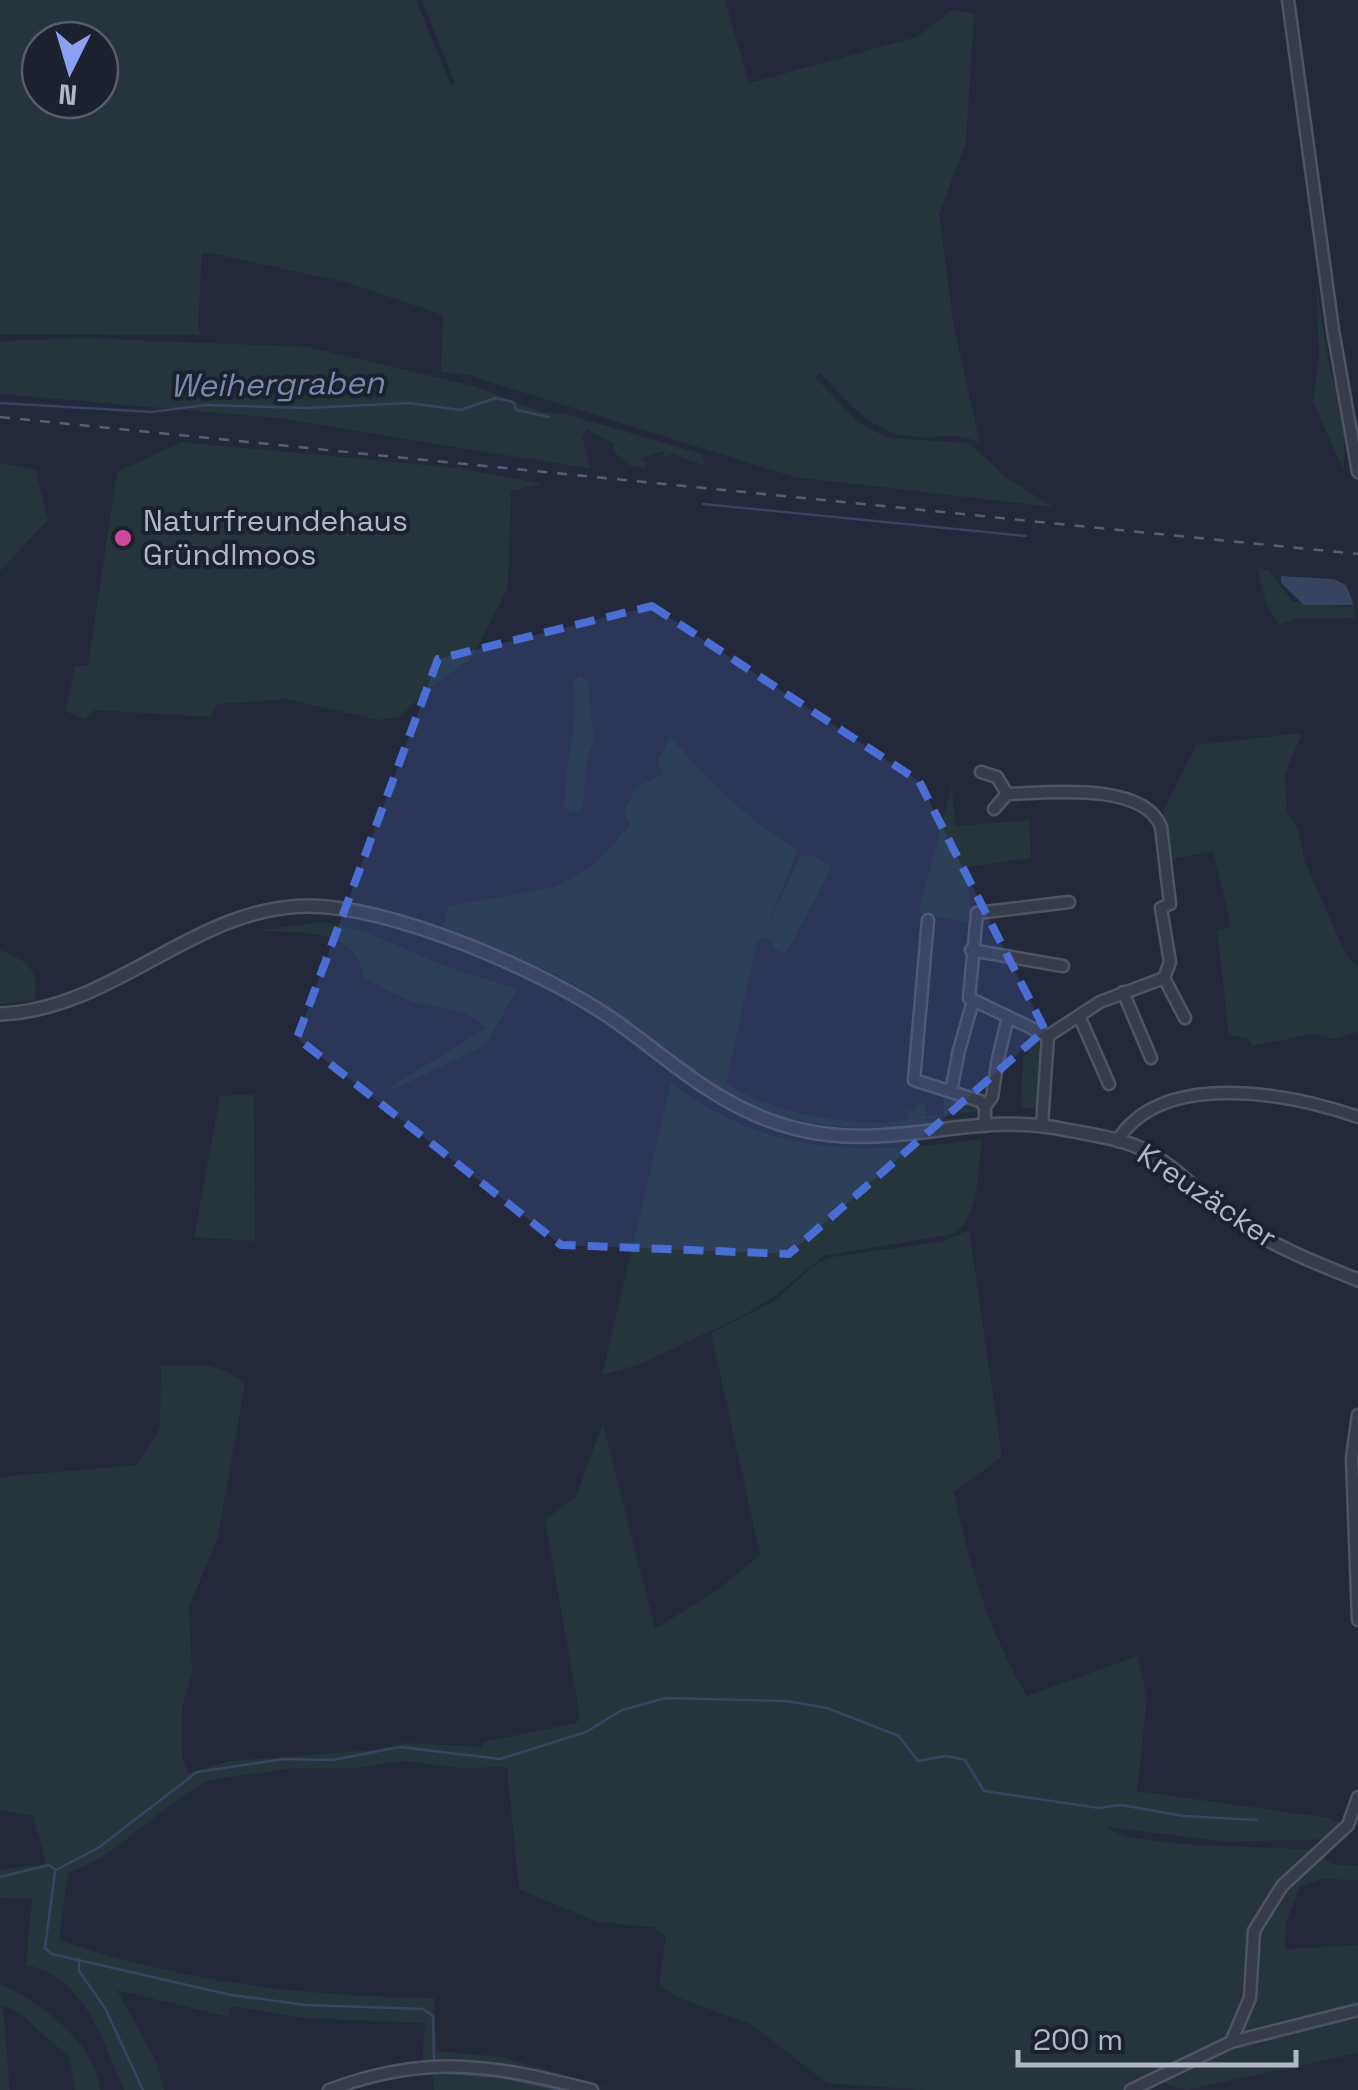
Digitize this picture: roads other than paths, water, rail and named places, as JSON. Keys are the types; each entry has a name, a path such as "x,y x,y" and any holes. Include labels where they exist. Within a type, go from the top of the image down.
{"street":[{"path":"1288,0 1332,330 1358,472"},
{"path":"981,772 997,777 1007,794"},
{"path":"994,808 1007,794 1095,792 1158,816 1170,904 1161,908 1170,962 1164,978 1185,1018"},
{"path":"1048,1036 973,1002 967,993 971,950 977,913 1069,902"},
{"name":"Kreuzäcker","path":"0,1014 46,1009 87,996 228,920 276,908 344,909 422,930 554,984 611,1018 700,1086 742,1111 832,1137 885,1139 985,1126 1042,1124 1117,1141 1171,1167 1263,1238 1358,1280"},
{"path":"928,920 914,1080 985,1107"},
{"path":"971,950 1063,966"},
{"path":"1048,1036 1123,992 1164,978"},
{"path":"1123,992 1151,1058"},
{"path":"952,1092 973,1002"},
{"path":"985,1126 985,1107 992,1097 1008,1016"},
{"path":"1080,1018 1109,1084"},
{"path":"1042,1124 1048,1036"},
{"path":"1117,1141 1130,1123 1160,1108 1210,1094 1276,1095 1358,1117"},
{"path":"1358,1415 1352,1452 1358,1620"},
{"path":"1231,2042 1250,1998 1254,1932 1282,1886 1348,1825 1358,1797"},
{"path":"1131,2090 1231,2042 1358,2010"},
{"path":"329,2090 386,2072 448,2064 502,2068 592,2090"}],"water":[{"path":"1281,576 1334,579 1346,585 1354,605 1304,605 1281,583"}],"waterway":[{"name":"Weihergraben","path":"0,403 152,412 206,405 307,408 409,403 460,410 496,398 513,402 517,410 549,417"},
{"path":"703,504 1026,536"},
{"path":"0,1877 49,1865 56,1870 98,1848 197,1772 284,1759 333,1760 400,1747 500,1759 586,1732 622,1710 666,1698 787,1701 827,1708 899,1736 918,1761 946,1756 965,1760 984,1791 1099,1808 1121,1805 1184,1816 1257,1820"},
{"path":"55,1872 45,1948 52,1954 231,1995 305,2005 423,2009 433,2016 434,2062"},
{"path":"79,1959 79,1971 105,2008 143,2090"},
{"path":"434,2072 501,2077 560,2090"}],"railway":[{"path":"0,417 1358,554"}],"place":[{"name":"Naturfreundehaus Gründlmoos","path":"123,538"}]}
